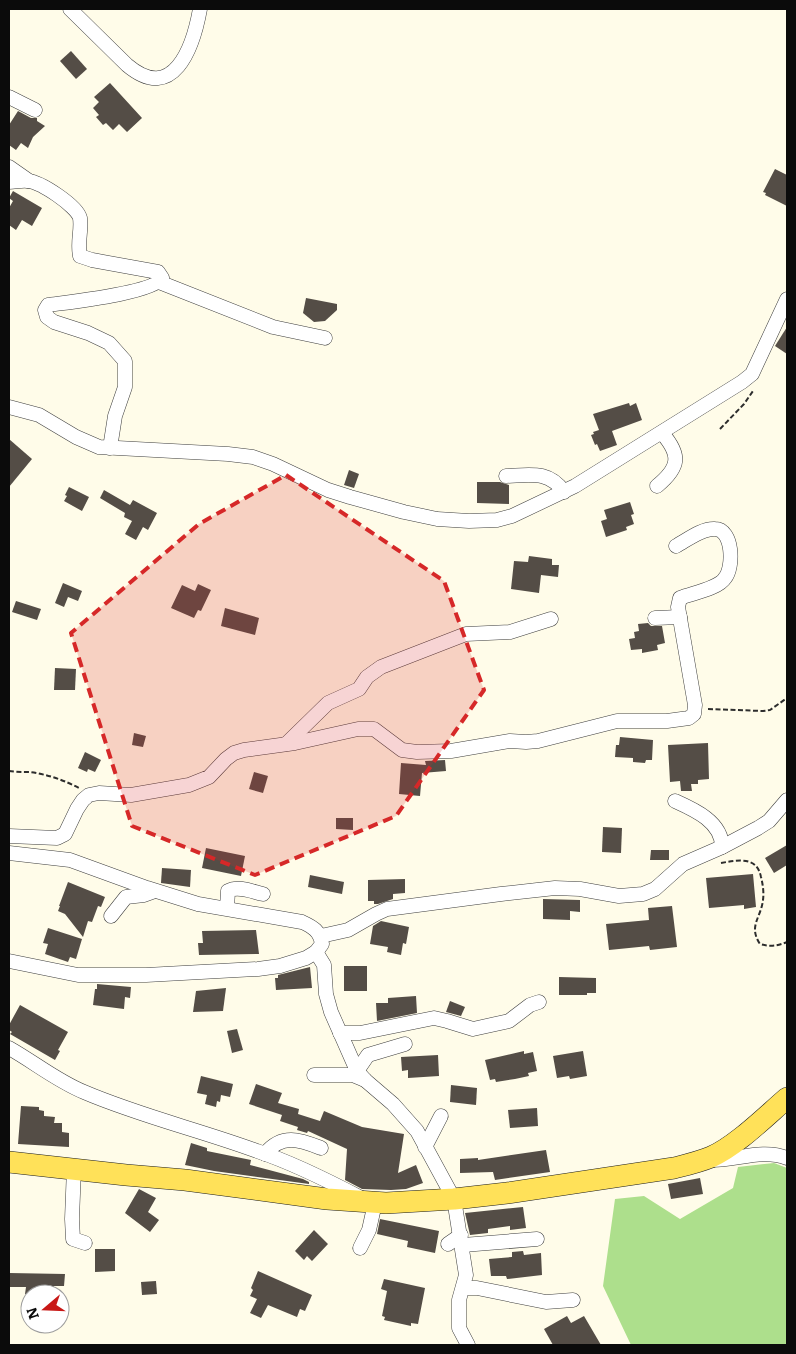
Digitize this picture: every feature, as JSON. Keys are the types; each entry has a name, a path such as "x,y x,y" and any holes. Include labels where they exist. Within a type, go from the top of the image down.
{"main road":[{"path":"9,1162 185,1180 373,1203 405,1203 454,1199 674,1168 712,1157 730,1145 787,1098"}],"street":[{"path":"70,9 136,73 150,79 171,74 180,64 189,50 200,9"},
{"path":"9,97 35,110"},
{"path":"9,166 29,181 41,186 77,210 80,219 78,246 80,256 92,260 158,272 162,278 159,282"},
{"path":"9,182 29,181"},
{"path":"110,448 115,416 125,387 125,361 109,343 88,333 54,322 46,316 45,310 48,305 134,291 159,282 273,327 325,338"},
{"path":"9,407 39,415 91,445 110,448 253,457 273,464 338,494 404,512 454,521 498,520 512,516 564,492 729,392 752,374 787,299"},
{"path":"657,486 668,477 675,463 673,446 662,433"},
{"path":"506,476 535,475 548,477 558,483 564,492"},
{"path":"9,836 57,838 65,834 77,809 89,794 131,795 189,785 208,777 234,753 366,728 374,729 402,750 435,752 510,741 538,741 618,721 667,721 690,718 694,714 695,706 678,606 680,598 718,585 726,578 732,556 730,545 719,529 712,528 704,531 676,546"},
{"path":"655,618 680,617"},
{"path":"286,744 328,703 359,689 367,677 381,667 466,634 510,632 551,619"},
{"path":"321,936 348,930 387,910 500,894 555,888 580,889 619,896 643,894 655,889 683,864 722,848 769,821 787,800"},
{"path":"675,801 694,809 710,821 720,834 722,848"},
{"path":"9,853 70,860 198,904 302,922 314,927 321,936 322,944 316,952 294,962 258,969 118,976 78,975 9,960"},
{"path":"227,908 228,891 231,889 263,894"},
{"path":"112,916 126,897 144,895 156,891"},
{"path":"316,952 324,965 328,1003 361,1076 393,1104 417,1131 454,1199 457,1241 466,1275 460,1300 459,1328 468,1345"},
{"path":"340,1033 360,1033 434,1018 473,1029 509,1021 530,1005 539,1002"},
{"path":"361,1076 368,1055 405,1044"},
{"path":"9,1048 68,1085 84,1092 129,1109 265,1154 309,1172 373,1203 368,1230 360,1248"},
{"path":"314,1075 361,1076"},
{"path":"425,1147 441,1116"},
{"path":"265,1154 270,1148 291,1139 321,1148"},
{"path":"701,1160 728,1161 769,1153 787,1158"},
{"path":"74,1168 73,1239 85,1243"},
{"path":"457,1241 537,1239"},
{"path":"464,1288 477,1288 546,1302 573,1300"}],"path":[{"path":"720,429 744,404 754,390 752,374"},
{"path":"694,714 701,710 710,709 770,710 787,698"},
{"path":"9,771 31,772 65,781 89,794"},
{"path":"716,863 744,861 755,863 760,869 763,884 763,902 756,920 756,938 760,944 768,946 776,946 787,942"}],"highlighted area":[{"path":"286,475 444,581 484,690 396,816 255,875 132,826 71,633 199,524"}],"green space":[{"path":"774,1163 787,1168 787,1345 631,1345 603,1286 615,1199 644,1196 680,1219 733,1188 738,1167"}],"building":[{"path":"71,51 87,69 76,79 60,61"},
{"path":"110,83 142,118 127,132 119,124 113,130 106,123 103,125 96,117 99,115 93,108 99,102 94,97"},
{"path":"18,111 31,118 37,118 37,121 45,126 33,137 28,148 21,143 16,150 9,145 9,125"},
{"path":"775,169 787,175 787,206 765,195 766,193 763,192"},
{"path":"13,191 42,208 32,226 22,220 16,230 9,225 9,208 13,201 9,198"},
{"path":"306,298 337,304 337,310 325,321 314,322 303,313"},
{"path":"787,327 787,354 775,346"},
{"path":"629,403 630,406 636,403 642,420 612,431 617,445 600,451 591,435 599,430 593,414"},
{"path":"9,439 32,459 9,487"},
{"path":"349,470 359,474 354,488 344,485"},
{"path":"477,482 500,482 509,485 509,504 477,503"},
{"path":"69,487 89,497 82,511 64,501"},
{"path":"104,490 130,505 133,500 157,513 148,530 143,527 136,540 125,534 132,521 124,517 125,513 100,498"},
{"path":"630,502 634,514 631,515 634,524 626,527 627,530 606,537 601,521 607,519 604,510"},
{"path":"529,556 552,559 552,565 559,565 558,577 541,575 539,593 511,589 514,561 528,562"},
{"path":"63,583 82,591 78,601 68,597 64,607 55,603"},
{"path":"198,584 211,590 201,611 198,610 194,618 171,608 182,585 195,591"},
{"path":"16,601 41,609 37,620 12,612"},
{"path":"225,608 259,618 255,635 221,626"},
{"path":"648,623 651,626 662,626 665,643 657,645 658,650 642,653 642,649 631,650 629,639 635,638 634,632 639,631 638,624"},
{"path":"55,668 76,669 75,690 54,690"},
{"path":"134,733 146,736 143,747 132,745"},
{"path":"620,737 653,740 652,760 646,760 645,763 633,762 633,758 615,757 616,745 619,745"},
{"path":"708,743 709,779 698,780 698,784 691,784 692,791 681,791 680,781 670,782 668,745"},
{"path":"85,752 101,760 95,772 88,769 87,772 78,768"},
{"path":"445,760 446,771 422,773 420,796 399,794 401,763 426,765 425,761"},
{"path":"254,772 268,776 263,793 249,789"},
{"path":"336,818 353,818 353,830 336,829"},
{"path":"603,827 622,828 621,853 602,852"},
{"path":"787,845 787,865 774,873 765,858"},
{"path":"206,848 245,856 241,876 202,868"},
{"path":"651,850 669,850 669,860 650,860"},
{"path":"162,868 191,870 190,887 161,883"},
{"path":"753,874 756,907 744,909 744,905 709,908 706,878"},
{"path":"310,875 344,882 342,894 308,887"},
{"path":"405,879 405,893 393,894 393,899 378,904 374,904 374,901 368,901 368,880"},
{"path":"68,882 105,897 101,907 98,906 92,922 88,921 83,937 65,914 58,911"},
{"path":"543,899 580,900 580,912 570,911 570,920 543,919"},
{"path":"672,906 677,947 650,950 649,946 609,950 606,924 649,920 648,908"},
{"path":"381,921 409,927 406,944 403,943 401,955 387,952 388,947 370,944 373,926"},
{"path":"48,928 82,939 76,959 70,957 68,962 45,954 48,944 43,943"},
{"path":"256,930 259,954 199,955 198,943 203,943 202,931"},
{"path":"344,966 367,966 367,991 344,991"},
{"path":"310,967 312,988 276,990 275,978 278,978 278,975"},
{"path":"559,977 596,978 596,993 587,993 587,995 559,995"},
{"path":"97,984 131,987 130,998 125,997 124,1009 93,1005"},
{"path":"226,988 223,1011 193,1012 196,991"},
{"path":"416,996 417,1013 377,1021 376,1003 388,1003 388,998"},
{"path":"450,1001 465,1007 461,1016 446,1012"},
{"path":"20,1005 68,1032 55,1060 10,1034 12,1032 9,1030 9,1025"},
{"path":"237,1029 243,1050 232,1053 227,1031"},
{"path":"524,1051 524,1054 533,1052 537,1071 528,1073 529,1076 515,1079 496,1082 495,1079 490,1080 485,1060"},
{"path":"583,1051 587,1076 570,1079 569,1076 557,1078 553,1056"},
{"path":"438,1055 439,1076 408,1078 408,1070 402,1071 401,1057"},
{"path":"201,1076 233,1084 230,1097 221,1095 220,1102 217,1101 216,1107 205,1104 207,1095 197,1093"},
{"path":"256,1084 282,1093 278,1103 299,1109 298,1114 320,1121 324,1111 362,1127 404,1134 398,1173 416,1165 423,1183 406,1189 362,1189 345,1180 347,1149 308,1131 307,1133 297,1130 298,1127 280,1121 282,1115 249,1104"},
{"path":"451,1085 477,1088 476,1105 450,1102"},
{"path":"21,1106 39,1107 39,1110 44,1111 44,1116 55,1117 54,1123 62,1123 62,1132 69,1133 69,1147 18,1144"},
{"path":"537,1108 538,1126 510,1128 508,1110"},
{"path":"191,1143 207,1148 207,1151 251,1160 250,1165 303,1179 309,1182 309,1184 214,1171 185,1165"},
{"path":"546,1150 550,1172 495,1180 493,1172 460,1173 460,1159 478,1158 478,1160"},
{"path":"700,1178 703,1194 671,1199 668,1184"},
{"path":"139,1189 156,1198 148,1212 159,1220 150,1232 125,1213"},
{"path":"523,1207 526,1228 510,1230 510,1226 488,1229 488,1233 470,1235 465,1213"},
{"path":"380,1219 439,1231 435,1253 407,1247 408,1241 377,1234"},
{"path":"314,1230 328,1244 312,1261 307,1256 304,1260 295,1251"},
{"path":"95,1249 115,1249 115,1271 95,1272"},
{"path":"523,1251 524,1255 541,1253 542,1275 507,1279 506,1276 491,1276 489,1259 512,1257 512,1252"},
{"path":"258,1271 312,1295 305,1311 300,1309 297,1317 268,1305 261,1318 250,1313 257,1299 250,1296"},
{"path":"9,1273 65,1274 64,1284 20,1284 20,1287 9,1287"},
{"path":"384,1279 425,1288 418,1324 411,1323 411,1326 384,1320 385,1317 382,1316 387,1291 381,1289"},
{"path":"156,1281 157,1294 142,1295 141,1282"},
{"path":"567,1316 571,1323 584,1316 601,1345 553,1345 544,1329"}]}
